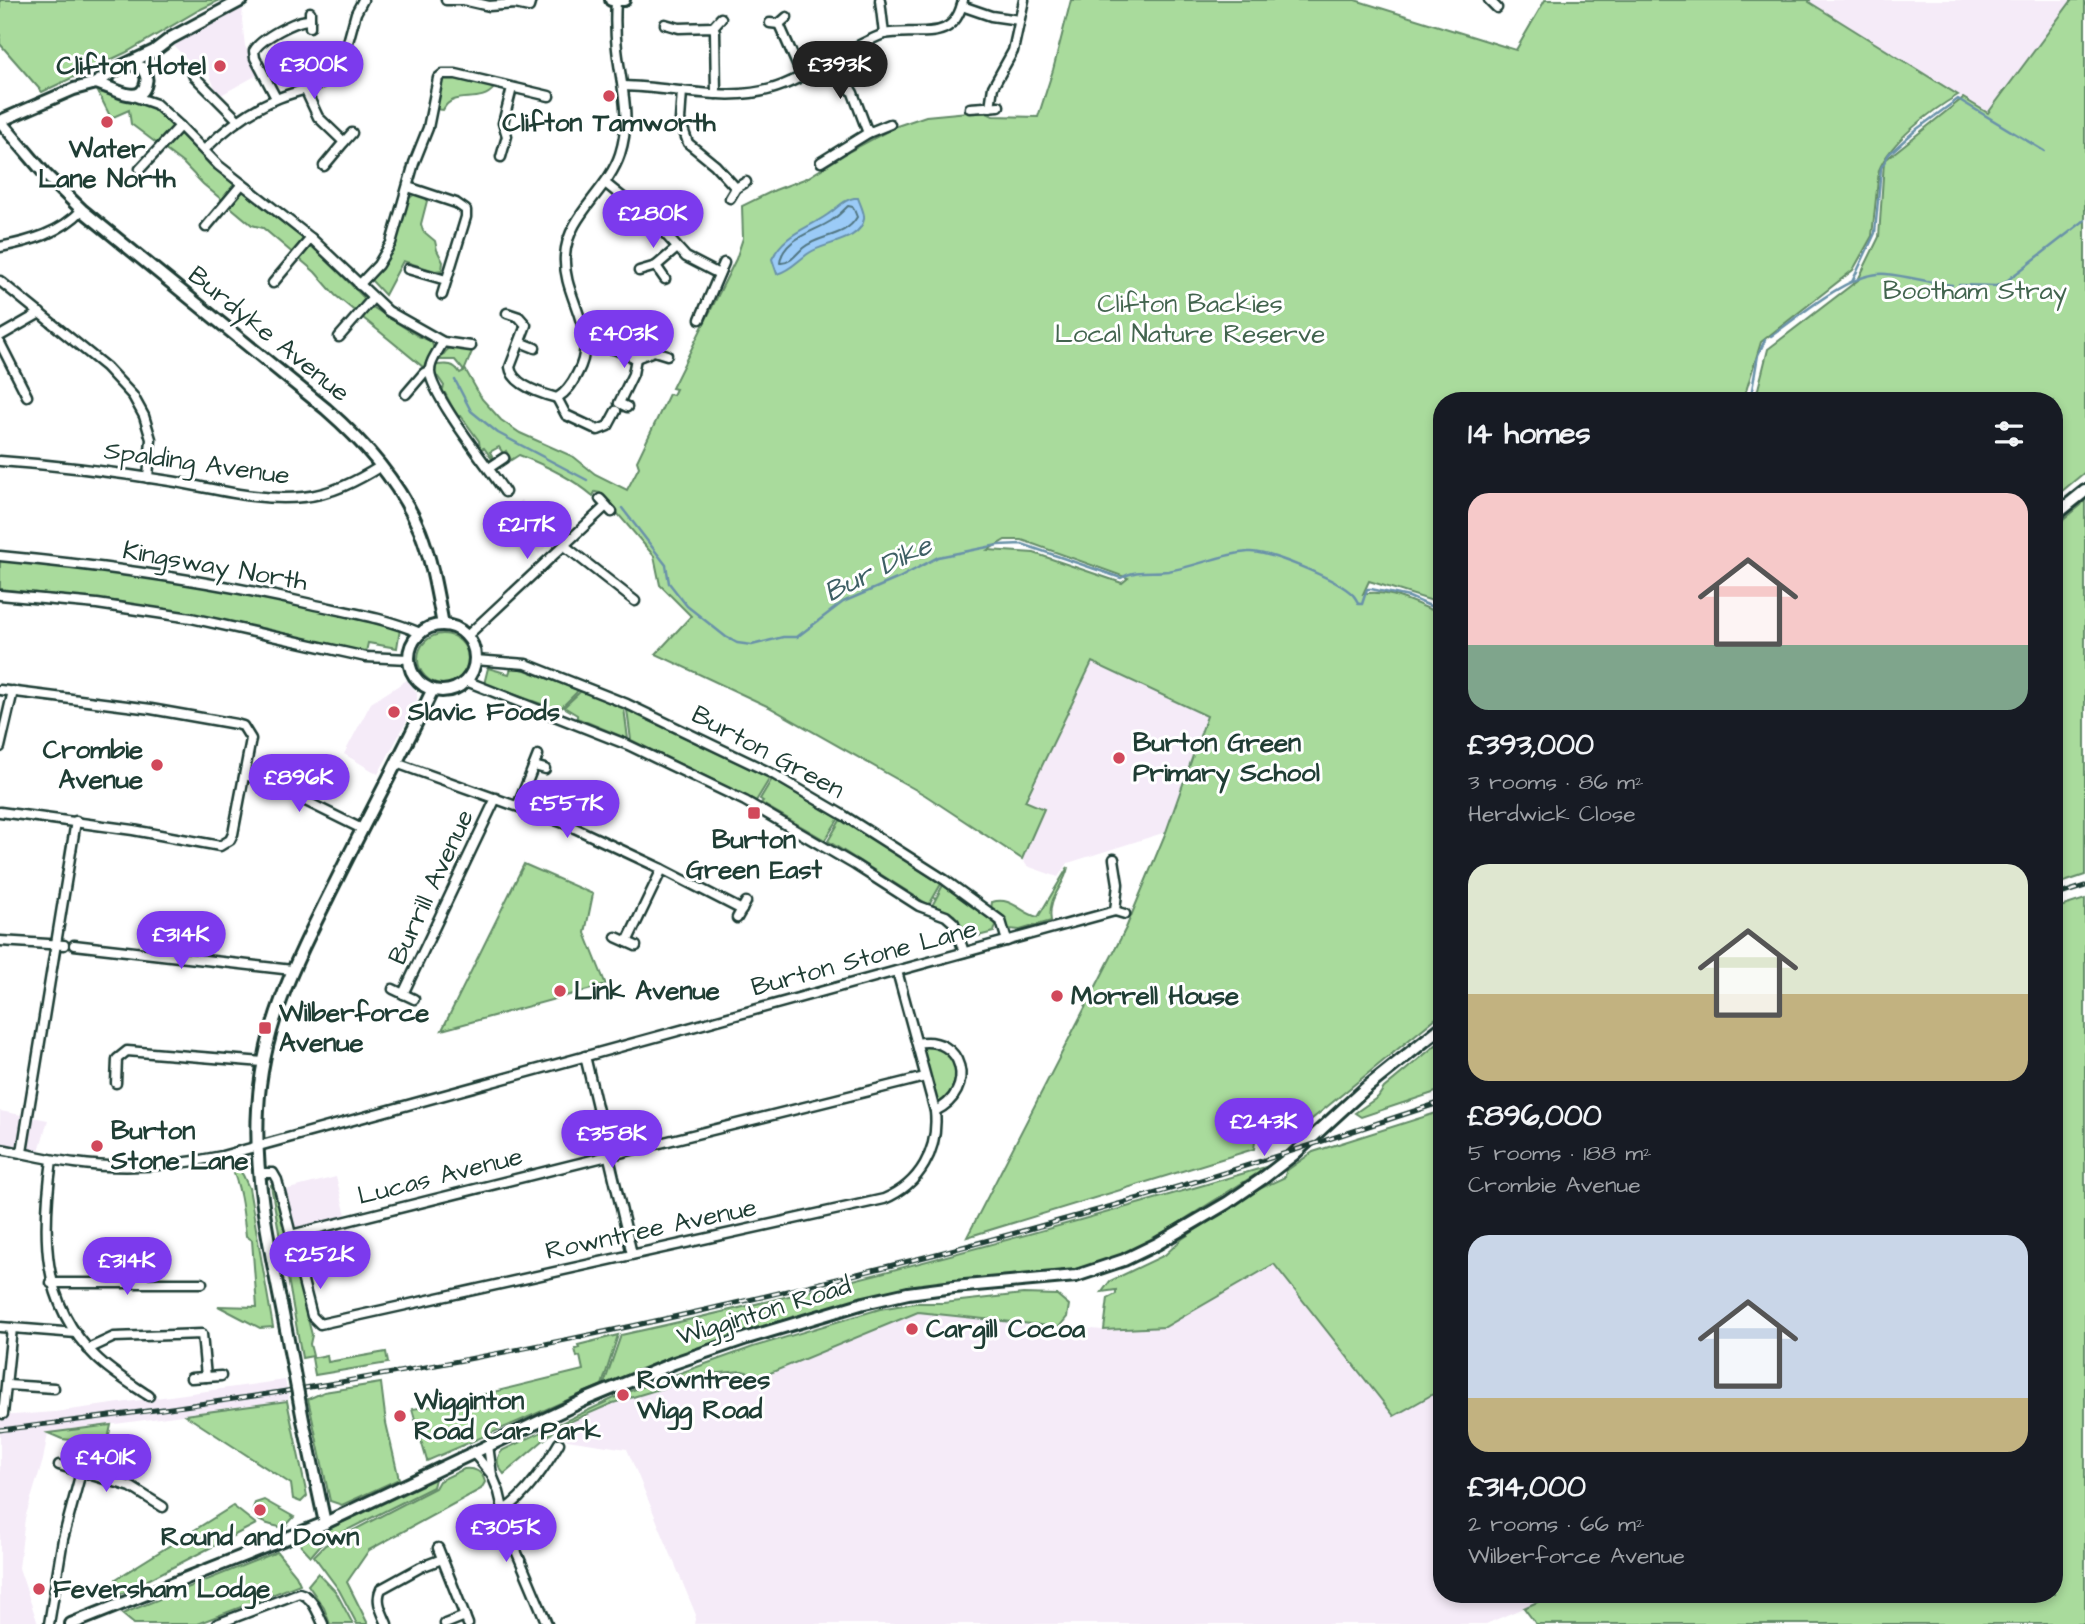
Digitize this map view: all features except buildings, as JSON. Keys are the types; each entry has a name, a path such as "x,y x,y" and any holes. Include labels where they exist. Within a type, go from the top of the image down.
{"street":[{"path":"0,121 74,89 96,83 242,0"},
{"path":"204,150 238,120 276,98 331,78 342,64 356,13 363,0"},
{"path":"449,0 489,6 515,4 529,7 531,0"},
{"path":"557,398 569,387 579,371 586,345 585,331 566,271 565,256 569,238 620,156 626,129 624,86 617,50 617,0"},
{"path":"880,0 884,34"},
{"path":"970,108 995,106 993,87 1013,51 1024,0"},
{"path":"1489,0 1497,8"},
{"path":"624,86 716,94 768,90 802,76 884,34 937,32 954,22 963,3 1002,18 1019,20"},
{"path":"787,17 775,23 802,76"},
{"path":"665,24 679,28 713,27 721,18"},
{"path":"276,98 254,51 262,41 301,20 310,20"},
{"path":"713,27 716,94"},
{"path":"132,96 144,90 154,51"},
{"path":"833,59 853,93 868,133"},
{"path":"124,66 141,67 156,104"},
{"path":"120,91 115,80 124,66"},
{"path":"359,285 385,256 394,234 414,163 428,128 438,78 449,73 549,96"},
{"path":"198,77 238,120"},
{"path":"96,83 156,104 218,165 311,238 373,298 407,323 443,342 471,346"},
{"path":"501,157 507,136 503,123 512,88"},
{"path":"305,89 318,117 344,142"},
{"path":"681,91 680,120 688,143 715,165 736,188"},
{"name":"Burdyke Avenue","path":"0,121 45,174 82,210 348,428 381,466 403,497 420,531 432,569 443,625"},
{"path":"821,162 868,133 890,124"},
{"path":"140,169 180,126"},
{"path":"324,166 352,133"},
{"path":"730,198 736,188 746,182"},
{"path":"605,183 657,225 694,263 719,274"},
{"path":"206,227 242,184"},
{"path":"408,187 456,203 466,210 467,216 442,295"},
{"path":"0,247 55,231 82,210"},
{"path":"273,283 311,238"},
{"path":"639,271 656,266 677,248"},
{"path":"700,319 724,263"},
{"path":"656,266 665,279"},
{"path":"408,269 446,280"},
{"path":"0,281 106,367 133,396 144,416 150,439 148,478"},
{"path":"339,337 373,298"},
{"path":"0,336 40,313"},
{"path":"507,313 524,320 526,330 510,367 516,380 557,398 566,415 598,430 608,426 615,411"},
{"path":"405,394 430,370 443,342"},
{"path":"520,342 535,348"},
{"path":"0,343 27,396"},
{"path":"586,345 614,349 636,358 654,351 667,355"},
{"path":"627,407 619,403 633,374 636,358"},
{"path":"430,370 434,385 453,418 505,492"},
{"path":"489,468 504,457"},
{"name":"Spalding Avenue","path":"0,461 148,478 283,499 333,491 351,484 381,466"},
{"path":"2063,509 2085,491"},
{"path":"467,636 606,506"},
{"path":"565,546 635,601"},
{"name":"Kingsway North","path":"0,556 92,565 220,584 343,611 420,633"},
{"path":"0,595 97,604 168,615 366,657 409,659"},
{"path":"443,625 453,626 467,636 473,646 475,660 473,671 466,681 453,690 432,691 419,682 412,673 409,659 413,642 420,633 433,626 443,625"},
{"name":"Burton Green","path":"475,660 526,664 627,705 773,774 843,814 945,880 1001,921 1007,941"},
{"name":"Burton Green","path":"466,681 628,745 755,806 919,906 946,916 954,923 964,952"},
{"path":"0,690 151,709 243,726 251,738 233,834 230,841 220,846 76,821 0,812"},
{"path":"0,747 13,691"},
{"path":"325,1523 303,1420 259,1173 258,1112 263,1062 271,1025 292,970 432,691"},
{"path":"519,805 538,755"},
{"path":"396,763 566,824 741,910"},
{"path":"534,766 545,769"},
{"path":"245,775 267,782 362,829"},
{"name":"Burrill Avenue","path":"403,994 496,798"},
{"path":"22,1152 61,945 76,821"},
{"path":"1114,859 1118,884 1115,911 1125,914"},
{"path":"626,942 662,869"},
{"name":"Burton Stone Lane","path":"0,1149 52,1160 107,1166 182,1164 258,1147 1115,911"},
{"path":"616,937 636,946"},
{"path":"0,941 61,945"},
{"path":"74,945 292,970"},
{"name":"Rowntree Avenue","path":"291,1235 312,1316 320,1324 831,1211 895,1194 912,1181 929,1156 935,1137 934,1111 897,971"},
{"name":"Burrill Avenue","path":"393,989 414,999"},
{"name":"Wigginton Road","path":"71,1624 325,1523 587,1399 674,1363 814,1317 908,1293 1076,1276 1124,1260 1227,1203 1262,1179 1367,1087 1433,1034"},
{"path":"917,1043 929,1042 943,1046 954,1055 960,1068 960,1085 954,1097 934,1111"},
{"path":"116,1083 117,1059 127,1051 263,1062"},
{"path":"584,1056 632,1254"},
{"name":"Lucas Avenue","path":"291,1235 925,1077"},
{"path":"52,1160 47,1218 51,1283 76,1333 88,1349 106,1366 149,1396"},
{"path":"259,1173 273,1174 277,1180 291,1235"},
{"path":"51,1283 202,1283"},
{"path":"0,1327 76,1333"},
{"path":"3,1414 12,1328"},
{"path":"88,1349 114,1337 202,1334 206,1377"},
{"path":"191,1378 221,1376"},
{"path":"6,1385 54,1388"},
{"path":"504,1510 515,1503 550,1459 559,1443"},
{"path":"488,1445 492,1475 509,1534 547,1624"},
{"path":"473,1452 492,1475"},
{"path":"59,1465 131,1487 163,1507"},
{"path":"50,1624 63,1539 81,1472"},
{"path":"438,1548 466,1620 445,1624"},
{"path":"387,1624 378,1603 381,1589 442,1559"},
{"path":"217,1624 299,1593 312,1602 323,1624"},
{"path":"246,1612 250,1624"}],"shaded area":[{"path":"2072,0 1987,114 1809,2"},
{"path":"243,7 245,46 259,74 219,96 208,72 190,62 173,45"},
{"path":"521,500 556,537 539,554 511,522 493,538 487,531"},
{"name":"Burton Green Primary School","path":"1092,662 1207,716 1166,832 1068,863 1058,877 1027,866 1022,859 1044,809 1025,801"},
{"path":"407,680 417,693 417,702 378,774 344,754 371,703"},
{"path":"0,1111 48,1120 39,1151 0,1143"},
{"path":"336,1177 360,1268 299,1283 277,1192"},
{"path":"1274,1264 1393,1416 1433,1394 1433,1603 1534,1603 1486,1624 694,1624 696,1615 627,1449 567,1440 560,1426 613,1403 709,1374 742,1371 763,1376 918,1312 1102,1330 1165,1327"},
{"path":"285,1380 289,1399 287,1401 48,1433 43,1460 25,1518 19,1568 38,1624 0,1624 0,1416 55,1412"}],"green space":[{"path":"0,0 220,0 127,52 42,92 0,44"},
{"name":"Clifton Backies Local Nature Reserve","path":"1071,0 1355,0 1516,50 1545,0 1810,0 1809,2 1958,95 1913,128 1884,159 1879,170 1872,236 1853,270 1761,342 1746,392 1433,392 1433,601 1369,581 1363,594 1393,595 1433,610 1433,1020 1312,1119 1259,1114 1254,1149 967,1237 1126,928 1166,832 1207,716 1092,662 1025,801 1044,809 1022,859 925,795 769,707 656,654 691,616 660,585 654,556 600,493 595,492 593,496 558,472 519,455 511,460 506,451 503,453 499,447 490,452 494,459 484,448 480,449 479,441 461,416 457,416 442,392 444,386 435,376 434,370 436,365 447,364 460,373 464,371 455,360 440,360 446,351 453,347 473,349 465,369 482,399 501,420 520,433 574,457 595,474 627,490 639,467 637,461 669,394 673,395 676,389 672,388 736,259 743,238 742,206 807,178 897,126 926,116 968,112 993,116 1038,117","holes":["1005,540 1022,540 1128,578 1122,583 1034,553 988,550"]},
{"name":"Bootham Stray","path":"2072,0 2085,0 2085,472 2063,490 2063,392 1757,392 1768,349 1858,280 1879,237 1884,161 1963,98 1988,113"},
{"path":"447,77 494,88 482,96 453,100 443,110 435,109 440,81"},
{"path":"98,92 136,101 152,108 189,140 210,165 317,250 374,308 418,336 431,341 435,351 423,367 335,295 315,272 263,228 252,225 203,184 184,164 131,124 129,110 111,118"},
{"path":"415,194 428,197 421,224 423,231 435,241 443,262 442,270 435,271 403,261 385,295 371,280 394,242 408,199"},
{"path":"2085,499 2085,875 2063,882 2063,520"},
{"path":"0,560 65,565 243,592 400,629 397,648 368,643 366,652 192,614 112,601 0,589"},
{"path":"443,634 461,641 468,659 461,677 443,684 425,677 418,659 425,641"},
{"path":"512,665 578,690 559,710 484,684 488,668 509,674"},
{"path":"581,691 624,708 628,739 577,718 577,715 564,707"},
{"path":"627,710 770,778 756,801 631,740"},
{"path":"772,779 839,818 825,840 761,803 763,801 760,799"},
{"path":"841,819 941,884 929,905 828,841"},
{"path":"524,864 593,894 585,933 606,985 442,1030"},
{"path":"1068,867 1051,905 1051,921 1020,930 1008,929 1001,916 991,909 992,902 1005,901 1038,917"},
{"path":"943,885 994,922 994,932 970,938 954,915 932,906"},
{"path":"2085,899 2085,1624 1536,1624 1524,1608 1535,1603 2063,1603 2063,906"},
{"path":"922,1046 935,1047 945,1052 956,1068 954,1088 948,1097 938,1104"},
{"path":"1433,1047 1433,1093 1361,1117 1355,1113 1378,1097 1384,1088"},
{"path":"1433,1114 1433,1394 1394,1416 1274,1264 1165,1327 1104,1330 1108,1298 1116,1294 1116,1290 1102,1292 1110,1281 1165,1255 1182,1239 1255,1191 1285,1177 1286,1171 1313,1152"},
{"path":"233,1163 249,1188 273,1327 260,1328 218,1306 257,1307 252,1240 246,1236 239,1190 230,1164"},
{"path":"1269,1166 1123,1255 1064,1272 1029,1275 826,1309 740,1335 603,1387 621,1335 946,1256"},
{"path":"273,1183 296,1272 286,1274 271,1185"},
{"path":"297,1276 312,1335 310,1344 313,1356 302,1358 288,1278"},
{"path":"1023,1294 1057,1295 1069,1305 1067,1317 1059,1327 918,1312 763,1376 742,1371 709,1374 613,1403 560,1426 504,1474 498,1465 503,1450 621,1395 622,1398 626,1396 625,1393 753,1347 880,1309 915,1303 943,1303"},
{"path":"618,1335 602,1385 427,1461 412,1409 481,1399 481,1395 583,1370 580,1356 577,1357 575,1349 579,1348 578,1345"},
{"path":"386,1352 388,1363 315,1375 312,1358 327,1355 328,1362"},
{"path":"381,1383 386,1423 399,1479 342,1505 330,1501 308,1399 324,1392"},
{"path":"287,1401 307,1496 301,1502 293,1499 291,1484 185,1415"},
{"path":"111,1425 107,1444 62,1439 48,1433"},
{"path":"464,1469 475,1470 482,1475 485,1482 481,1489 369,1550 347,1582 368,1624 357,1624 339,1590 314,1556 325,1545 435,1488 439,1481"},
{"path":"435,1479 433,1487 323,1542 311,1556 299,1543"},
{"path":"264,1500 294,1517 284,1528 261,1522 253,1509 255,1503"},
{"path":"233,1506 256,1524 119,1595 116,1579"},
{"path":"277,1552 300,1584 197,1624 134,1624 122,1614"},
{"path":"318,1573 336,1592 353,1624 330,1624 324,1608 308,1585"}],"water":[{"path":"858,198 864,219 856,232 841,241 816,249 777,274 772,259 783,244 843,203"}],"waterway":[{"path":"1852,282 1875,233 1881,168 1889,154 1958,99 2044,151"},
{"path":"1959,285 1996,286 2004,283 2085,220"},
{"name":"Bur Dike","path":"1771,336 1826,296 1872,275 1886,274 1952,285"},
{"name":"Bur Dike","path":"1752,392 1758,355 1765,340"},
{"name":"Bur Dike","path":"455,380 471,411 498,433 587,480"},
{"name":"Bur Dike","path":"622,508 666,565 669,583 687,606 726,637 737,643 752,645 783,637 797,637 843,602 899,578 938,557 998,545 1022,544 1121,578 1138,572 1178,569 1238,553 1257,553 1319,574 1345,589 1359,604 1362,604 1367,589 1371,589 1409,597 1433,607"}],"railway":[{"path":"2063,893 2085,886"},
{"path":"0,1430 210,1403 397,1372 629,1327 744,1301 1088,1213 1231,1171 1433,1105"}],"place":[{"name":"Clifton Hotel","path":"220,66"},
{"name":"Clifton Tamworth","path":"609,96"},
{"name":"Water Lane North","path":"107,122"},
{"name":"Slavic Foods","path":"394,712"},
{"name":"Burton Green Primary School","path":"1119,758"},
{"name":"Crombie Avenue","path":"157,765"},
{"name":"Burton Green East","path":"754,813"},
{"name":"Link Avenue","path":"560,991"},
{"name":"Morrell House","path":"1057,996"},
{"name":"Wilberforce Avenue","path":"265,1028"},
{"name":"Burton Stone Lane","path":"97,1146"},
{"name":"Cargill Cocoa","path":"912,1329"},
{"name":"Rowntrees Wigg Road","path":"623,1395"},
{"name":"Wigginton Road Car Park","path":"400,1416"},
{"name":"Round and Down","path":"260,1510"},
{"name":"Feversham Lodge","path":"39,1589"}]}
